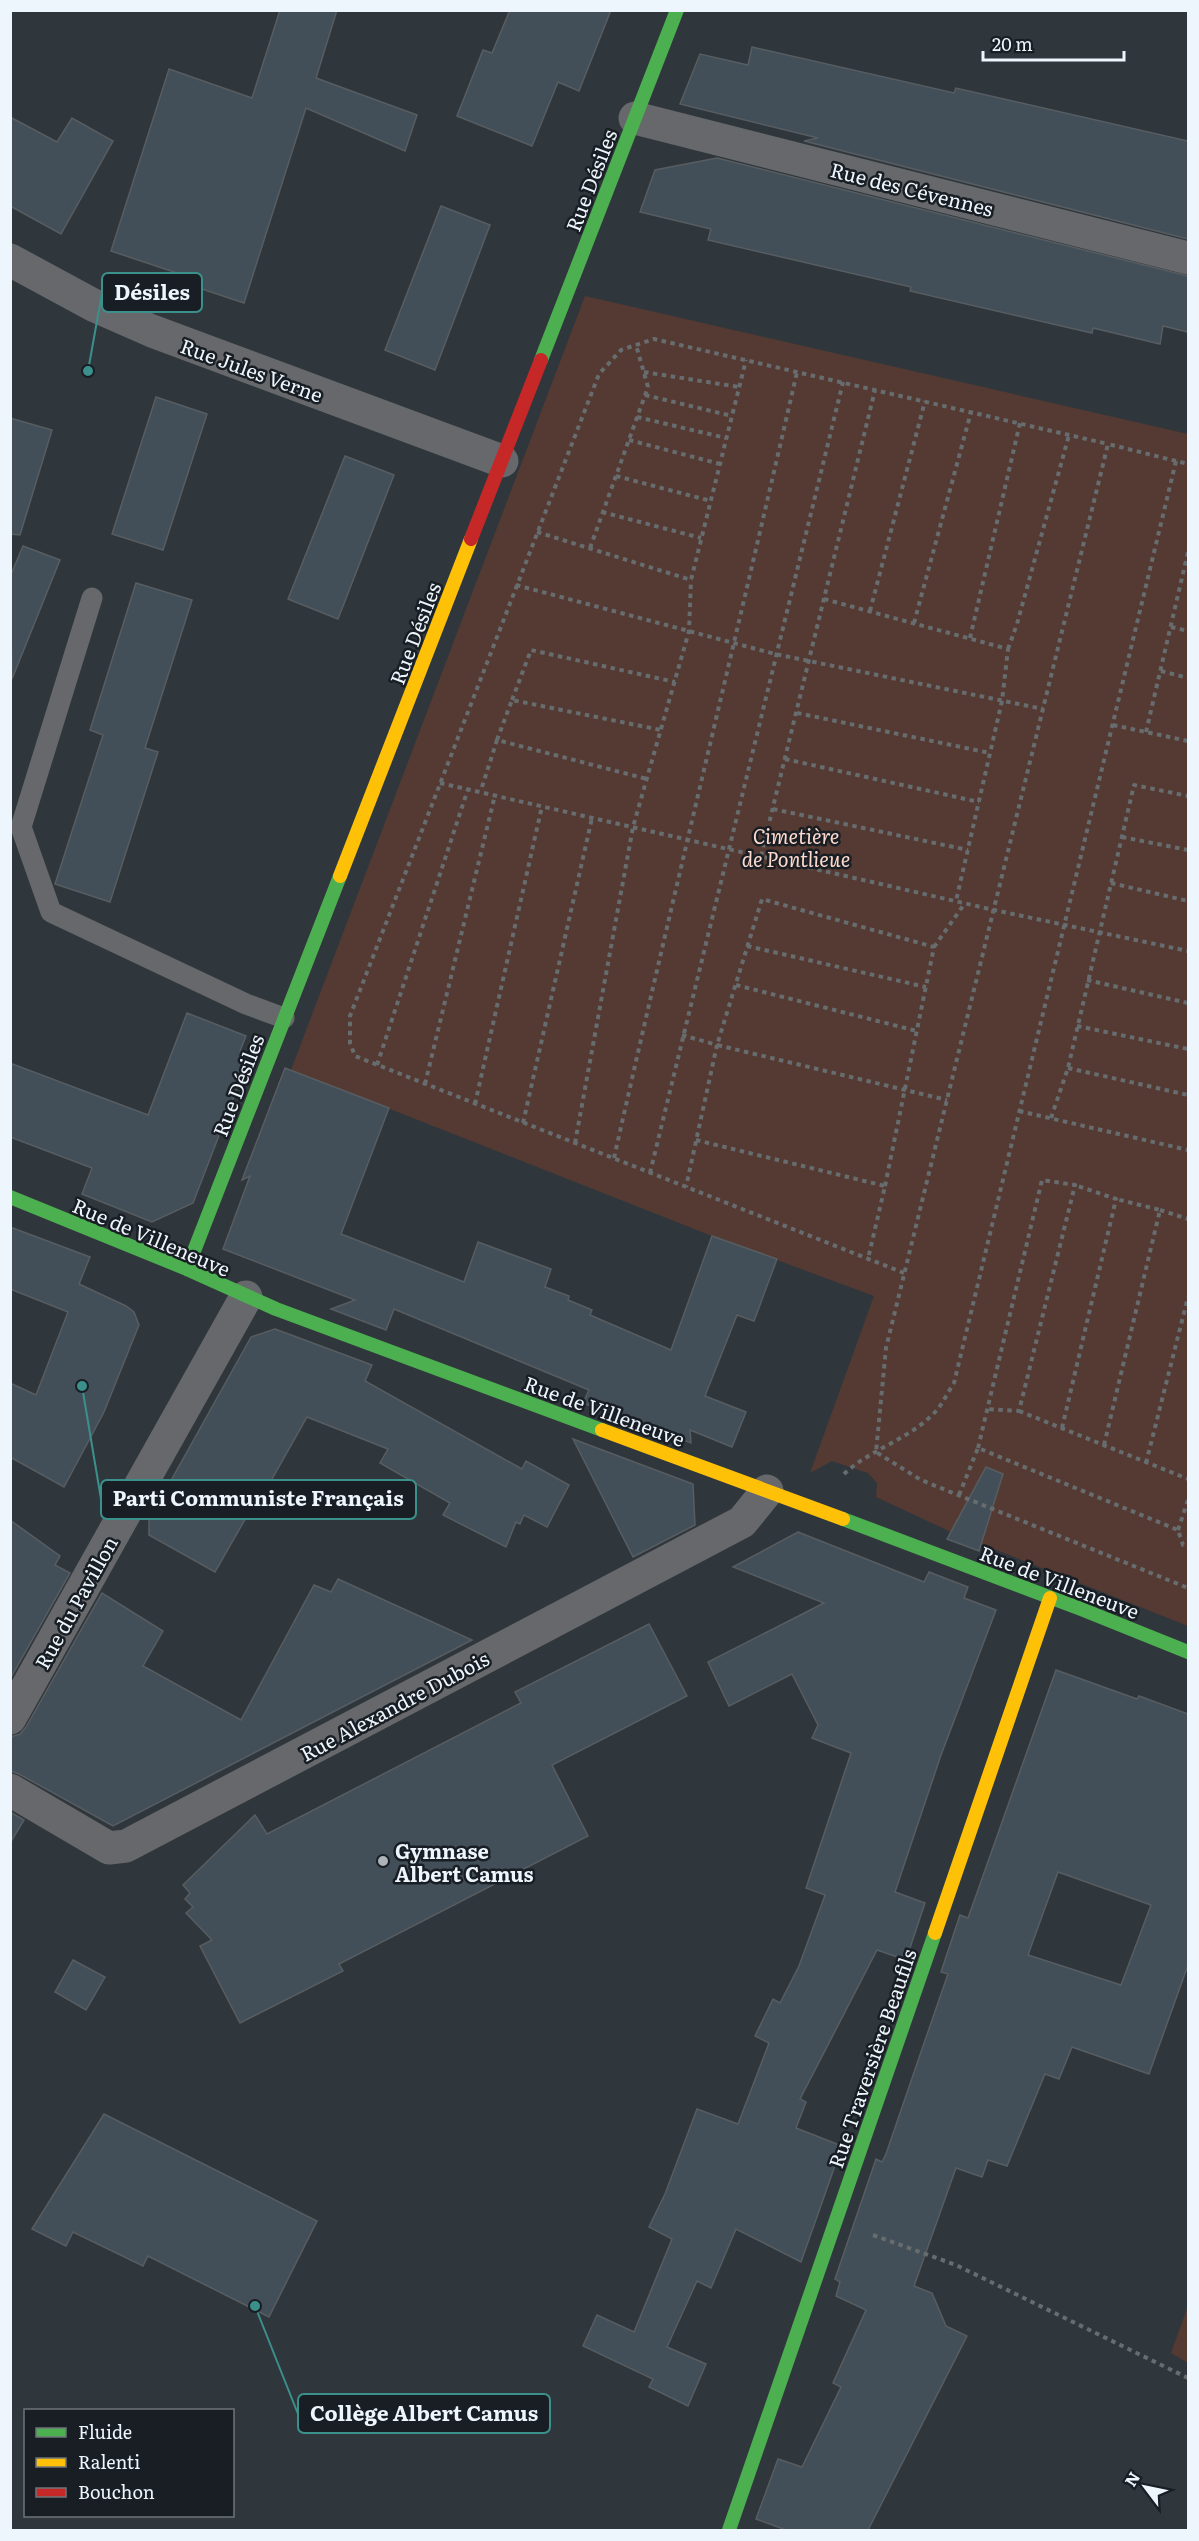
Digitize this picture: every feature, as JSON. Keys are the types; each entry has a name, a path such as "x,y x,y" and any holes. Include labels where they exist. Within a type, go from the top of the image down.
{"street":[{"name":"Rue Désiles","path":"186,1269 677,10"},
{"name":"Rue des Cévennes","path":"635,118 1188,258"},
{"name":"Rue Jules Verne","path":"10,260 95,306 152,331 502,461"},
{"name":"Rue de Villeneuve","path":"10,1197 186,1269 246,1298 767,1491 1188,1652"},
{"name":"Rue du Pavillon","path":"10,1718 246,1298"},
{"name":"Rue Alexandre Dubois","path":"10,1790 109,1848 126,1846 742,1522 767,1491"},
{"name":"Rue Traversière Beaufils","path":"729,2530 1050,1598"}],"lane":[{"path":"92,598 21,827 51,912 246,1004 284,1018"}],"path":[{"path":"904,1273 355,1056 350,1043 350,1016 598,374 621,350 654,339 1188,464"},
{"path":"590,548 648,387 636,345"},
{"path":"575,1143 633,827 689,631 691,580 746,360"},
{"path":"644,372 739,387"},
{"path":"614,1158 686,839 735,643 797,372"},
{"path":"650,1173 727,849 843,382"},
{"path":"761,856 875,390"},
{"path":"645,394 732,416"},
{"path":"870,611 925,401"},
{"path":"914,623 971,412"},
{"path":"637,417 726,438"},
{"path":"970,638 1020,423"},
{"path":"956,901 1002,701 1008,649 1017,624 1069,435"},
{"path":"629,440 720,464"},
{"path":"876,1452 886,1348 1108,444"},
{"path":"852,1466 907,1433 935,1411 954,1383 1176,461"},
{"path":"616,476 711,501"},
{"path":"602,512 701,538"},
{"path":"537,532 691,580"},
{"path":"1146,732 1188,552"},
{"path":"1183,574 1188,576"},
{"path":"516,585 775,654 1042,709"},
{"path":"824,599 1008,649"},
{"path":"1172,627 1188,631"},
{"path":"482,787 531,650 675,682"},
{"path":"1161,671 1188,678"},
{"path":"512,700 661,730"},
{"path":"796,713 990,753"},
{"path":"1113,725 1188,741"},
{"path":"497,740 647,779"},
{"path":"785,759 979,802"},
{"path":"440,783 994,910 1188,951"},
{"path":"1051,1118 1068,1068 1134,785 1188,796"},
{"path":"377,1065 468,789"},
{"path":"426,1084 495,795"},
{"path":"475,1104 542,806"},
{"path":"773,809 968,850"},
{"path":"523,1122 592,818"},
{"path":"1122,837 1188,850"},
{"path":"1112,883 1188,901"},
{"path":"686,1187 717,1045 762,899 934,947"},
{"path":"868,1259 934,947 965,903"},
{"path":"747,946 926,987"},
{"path":"1087,980 1188,1003"},
{"path":"736,985 917,1031"},
{"path":"1077,1026 1188,1049"},
{"path":"682,1035 947,1100"},
{"path":"1068,1068 1188,1095"},
{"path":"1019,1111 1188,1150"},
{"path":"696,1140 885,1186"},
{"path":"959,1495 978,1448 1042,1180 1075,1185 1188,1219"},
{"path":"1019,1411 1075,1185"},
{"path":"1062,1428 1116,1199"},
{"path":"1104,1445 1160,1210"},
{"path":"1146,1463 1188,1297"},
{"path":"987,1409 1019,1411 1188,1479"},
{"path":"978,1448 1178,1530"},
{"path":"876,1452 921,1480 1188,1588"},
{"path":"1188,1500 1178,1530 1183,1545 1188,1547"},
{"path":"835,2221 956,2265 1188,2378"}],"green space":[{"name":"Cimetière de Pontlieue","path":"585,296 1188,434 1188,1626 951,1532 876,1497 877,1483 868,1473 832,1461 810,1473 874,1296 712,1236 291,1070"},
{"path":"1188,2306 1188,2363 1171,2353"}],"building":[{"path":"280,10 337,10 316,78 417,115 405,151 306,108 244,303 193,286 195,279 111,251 169,69 252,98"},
{"path":"510,10 611,10 579,91 558,82 532,146 457,116 483,50 492,53"},
{"path":"752,47 954,93 956,88 1188,141 1188,239 804,141 818,138 680,104 700,54 748,65"},
{"path":"10,117 57,142 72,118 113,141 61,234 10,206"},
{"path":"717,158 1188,276 1188,332 1163,326 1160,344 1093,328 1092,333 910,291 911,287 708,240 711,229 640,212 655,170"},
{"path":"441,206 490,225 435,370 385,350"},
{"path":"156,397 207,414 163,550 112,534"},
{"path":"10,418 52,430 20,535 10,534"},
{"path":"345,456 394,475 338,619 288,599"},
{"path":"23,546 60,560 12,679 10,577"},
{"path":"136,583 192,600 145,748 158,752 110,902 55,884 103,735 90,730"},
{"path":"187,1013 246,1036 240,1051 250,1055 193,1203 152,1222 82,1194 92,1168 10,1137 10,1063 148,1115"},
{"path":"285,1068 389,1108 341,1234 464,1282 478,1242 551,1269 545,1287 569,1296 568,1300 592,1310 590,1315 671,1350 712,1236 777,1259 754,1321 737,1315 705,1396 746,1412 732,1447 690,1430 691,1443 583,1403 589,1390 394,1309 386,1330 331,1309 355,1300 223,1249 250,1176 242,1180"},
{"path":"10,1227 90,1257 79,1284 126,1306 134,1312 139,1325 104,1412 64,1487 10,1457 10,1383 36,1395 68,1312 10,1289"},
{"path":"275,1329 372,1365 365,1381 522,1469 526,1461 569,1485 547,1527 524,1515 520,1524 516,1522 506,1547 443,1515 450,1503 380,1463 388,1449 307,1417 258,1504 255,1502 215,1572 149,1535 149,1520 251,1337"},
{"path":"573,1439 693,1484 695,1525 633,1557"},
{"path":"986,1467 1003,1474 979,1551 947,1539"},
{"path":"10,1520 60,1556 55,1565 70,1573 10,1679"},
{"path":"798,1532 924,1582 929,1572 968,1587 964,1598 996,1610 941,1755 895,1892 925,1903 906,1960 877,1950 800,2099 806,2102 796,2128 842,2146 801,2262 736,2229 711,2288 697,2281 667,2347 706,2364 688,2406 649,2387 653,2379 583,2346 597,2315 634,2332 672,2239 649,2227 665,2194 697,2109 738,2124 769,2043 755,2036 773,1999 780,2003 799,1966 825,1895 806,1888 851,1753 812,1738 818,1725 792,1674 729,1706 708,1662 824,1603 733,1567"},
{"path":"338,1579 472,1640 113,1826 10,1771 10,1737 20,1734 26,1727 102,1593 163,1631 143,1666 241,1720 314,1585 331,1592"},
{"name":"Gymnase Albert Camus","path":"649,1624 687,1696 552,1765 588,1836 339,1964 343,1971 240,2023 200,1946 212,1940 186,1913 193,1907 185,1899 190,1893 183,1885 255,1815 267,1834 521,1703 515,1692"},
{"path":"1056,1670 1137,1699 1139,1696 1188,1714 1188,1965 1149,2074 1072,2047 1059,2079 1045,2074 1007,2166 988,2160 982,2177 956,2168 914,2286 932,2293 946,2326 967,2336 868,2530 786,2530 756,2519 778,2459 802,2467 841,2387 833,2383 866,2310 836,2296 840,2282 835,2279 876,2159 882,2162 886,2154 948,1974 941,1972 960,1915 968,1918","holes":["1058,1872 1151,1905 1121,1985 1028,1955"]},
{"path":"10,1812 24,1820 10,1843"},
{"path":"73,1960 105,1977 86,2010 55,1992"},
{"path":"104,2114 317,2221 269,2317 148,2256 143,2266 73,2232 66,2246 32,2229"}],"traffic: fast":[{"path":"541,360 677,10"},
{"path":"187,1269 340,876"},
{"path":"10,1197 187,1269 276,1309 602,1430"},
{"path":"843,1519 1188,1652"},
{"path":"729,2530 935,1933"}],"traffic: slow":[{"path":"340,876 471,539"},
{"path":"602,1430 843,1519"},
{"path":"935,1933 1050,1598"}],"traffic: jam":[{"path":"471,539 541,360"}],"place":[{"name":"Désiles","path":"88,371"},
{"name":"Parti Communiste Français","path":"82,1386"},
{"name":"Gymnase Albert Camus","path":"383,1861"},
{"name":"Collège Albert Camus","path":"255,2306"}]}
